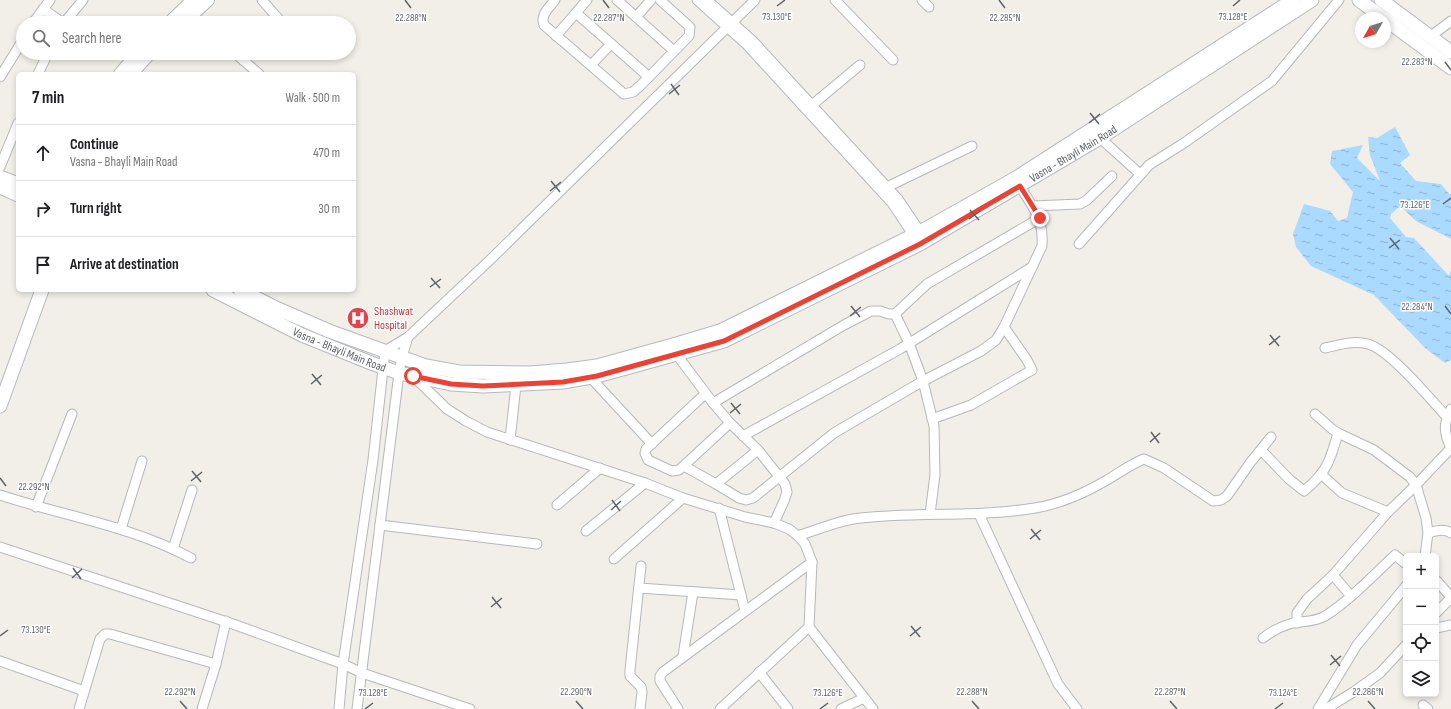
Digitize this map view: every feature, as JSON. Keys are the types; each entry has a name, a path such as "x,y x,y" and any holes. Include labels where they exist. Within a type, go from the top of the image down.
{"main road":[{"name":"Vasna - Bhayli Main Road","path":"1018,182 1293,0"},
{"name":"Vasna - Bhayli Main Road","path":"216,292 302,335 370,363 399,373 451,384 483,386 563,382 590,377 677,355 724,341 920,238 1018,182 1100,138 1312,0"},
{"path":"1359,0 1375,12"},
{"path":"1380,0 1451,52"},
{"path":"1391,24 1451,68"},
{"path":"0,177 16,183"},
{"path":"0,187 16,194"},
{"name":"Vasna - Bhayli Main Road","path":"244,292 278,309 330,331 426,366 481,374 530,373 597,366 720,331 920,238"},
{"path":"0,385 35,292"},
{"path":"0,406 41,292"}],"street":[{"path":"38,16 50,0"},
{"path":"70,16 83,0"},
{"path":"189,16 193,0"},
{"path":"191,16 208,0"},
{"path":"262,0 276,16"},
{"path":"555,0 543,15 542,20 544,25 624,94 633,92 689,36 690,26 660,0"},
{"path":"556,36 587,0"},
{"path":"617,0 674,51"},
{"path":"636,17 651,0"},
{"path":"697,0 754,41 898,199 920,238"},
{"path":"707,0 886,197 920,238"},
{"path":"339,709 343,664 373,460 385,351 408,337 491,259 755,0"},
{"path":"835,0 893,60"},
{"path":"922,0 929,7"},
{"path":"1079,244 1149,165 1272,81 1339,0"},
{"path":"43,10 53,16"},
{"path":"576,13 649,77"},
{"path":"1430,36 1451,21"},
{"path":"591,65 611,44"},
{"path":"0,77 16,51"},
{"path":"39,72 45,60"},
{"path":"122,72 132,60"},
{"path":"133,72 144,60"},
{"path":"243,60 257,72"},
{"path":"812,105 860,65"},
{"path":"0,167 16,128"},
{"path":"1100,138 1140,174"},
{"path":"887,187 972,146"},
{"path":"1032,206 1080,204 1087,200 1112,176"},
{"path":"684,466 739,498 746,500 753,498 834,433 923,381 981,351 996,340 1004,327 1042,246 1043,234 1040,218 1018,182"},
{"path":"713,403 844,325 871,311 895,314 927,284 1040,218"},
{"path":"743,436 909,343 1032,267"},
{"path":"895,314 909,343 923,381 934,426 935,475 930,514"},
{"path":"932,419 971,405 1032,370 1027,360 1004,327"},
{"path":"357,709 399,373 408,337"},
{"path":"1297,623 1297,613 1307,598 1334,575 1388,512 1451,448 1444,427 1449,413 1398,364 1377,347 1352,342 1325,348"},
{"path":"677,355 705,394 730,423 758,450 785,484 786,492 784,501 774,523"},
{"path":"413,376 447,409 487,432 600,468 683,498 745,517 774,523 789,529 805,544 812,562 809,627 873,709"},
{"path":"590,377 652,444"},
{"path":"510,440 516,385"},
{"path":"705,394 646,449 645,454 648,460 672,471 679,470 730,423"},
{"path":"36,507 72,414"},
{"path":"1315,414 1332,430 1374,450 1410,477 1416,485 1426,518 1428,533 1425,553"},
{"path":"1261,450 1289,479 1304,491 1317,481 1330,462 1338,433"},
{"path":"798,536 851,519 930,514 979,514 1035,508 1062,502 1105,481 1136,462 1144,459 1164,468 1212,501 1221,500 1227,496 1271,437"},
{"path":"716,484 758,450"},
{"path":"121,529 142,462"},
{"path":"557,505 600,468"},
{"path":"1321,474 1342,494 1388,512"},
{"path":"586,531 644,483"},
{"path":"173,549 192,490"},
{"path":"0,495 36,507 121,529 173,549 191,558"},
{"path":"614,559 683,498"},
{"path":"719,508 745,611"},
{"path":"979,514 1058,684 1077,709"},
{"path":"380,526 537,544"},
{"path":"1428,533 1442,530 1449,531 1451,533"},
{"path":"0,547 226,621 343,664 362,673 470,709"},
{"path":"1262,638 1273,630 1292,624 1316,620 1325,616 1351,596 1395,555 1403,562"},
{"path":"678,709 660,681 660,676 663,672 812,562"},
{"path":"640,709 642,687 630,676 630,670 641,566"},
{"path":"1334,575 1351,596"},
{"path":"1439,584 1451,598 1439,609"},
{"path":"639,588 741,596"},
{"path":"1318,709 1357,645 1404,589"},
{"path":"683,656 693,592"},
{"path":"202,709 216,664 226,621"},
{"path":"1439,627 1451,624"},
{"path":"725,707 759,672 809,627"},
{"path":"79,709 100,639 105,634 110,634 216,664"},
{"path":"1326,709 1355,692 1380,672 1403,648"},
{"path":"0,660 84,691"},
{"path":"759,672 788,709"},
{"path":"842,709 856,706 864,698"}],"water":[{"path":"1395,127 1410,155 1400,163 1416,181 1441,184 1449,194 1451,194 1451,239 1416,221 1400,206 1391,214 1390,218 1406,237 1414,238 1449,276 1451,270 1451,360 1445,363 1425,348 1374,295 1311,266 1296,247 1293,234 1304,204 1330,211 1338,221 1347,218 1353,192 1330,164 1332,151 1363,145 1357,158 1380,181 1370,155 1368,137 1377,138"}],"place":[{"name":"Shashwat Hospital","path":"358,318"}],"route":[{"path":"413,376 451,384 483,386 563,382 597,376 724,341 920,244 1020,186 1040,218"}]}
